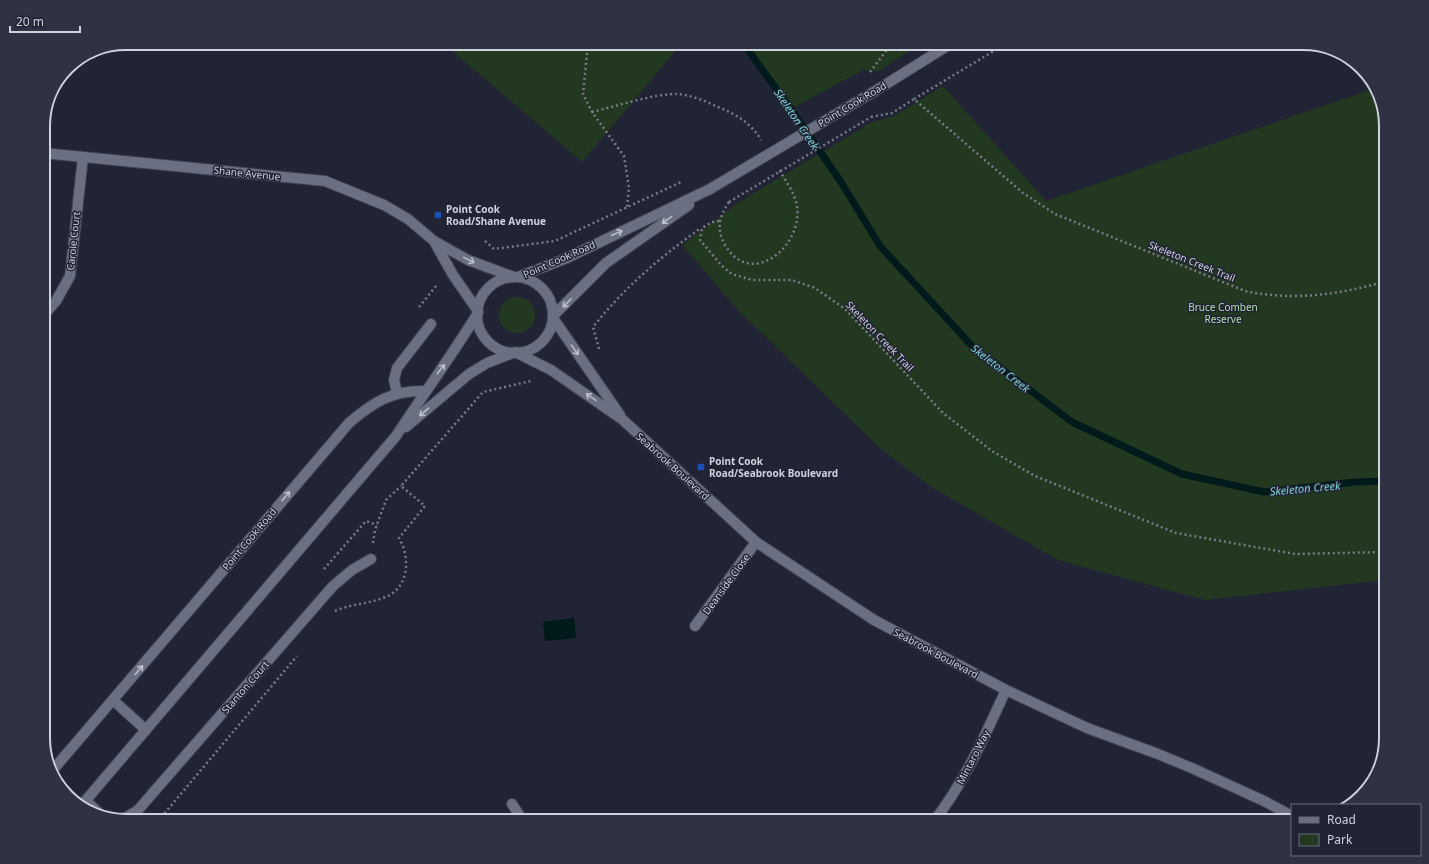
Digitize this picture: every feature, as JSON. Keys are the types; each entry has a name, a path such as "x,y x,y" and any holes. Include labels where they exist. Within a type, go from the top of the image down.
{"street":[{"name":"Point Cook Road","path":"516,277 567,258 710,189 941,50"},
{"name":"Shane Avenue","path":"50,154 324,181 384,205 408,219 434,241 468,260 516,277"},
{"name":"Carole Court","path":"50,308 56,301 70,276 83,157"},
{"name":"Point Cook Road","path":"553,317 606,264 710,189"},
{"name":"Shane Avenue","path":"434,241 453,275 478,312"},
{"path":"86,802 396,436 426,390 453,353 478,312 481,299 489,287 502,279 516,277 532,281 545,291 551,302 553,317 548,334 539,344 530,350 515,352 487,363 469,374 396,436"},
{"path":"478,312 481,331 488,341 499,348 515,352"},
{"name":"Seabrook Boulevard","path":"553,317 623,420"},
{"path":"397,393 394,380 397,368 431,324"},
{"name":"Seabrook Boulevard","path":"515,352 551,370 623,420 756,542 874,620 1006,690 1087,728 1194,769 1264,801 1288,814"},
{"name":"Point Cook Road","path":"56,767 334,440 361,413 376,402 408,390 426,390"},
{"name":"Deanside Close","path":"695,626 756,542"},
{"name":"Stanton Court","path":"132,814 138,810 333,586 352,570 371,558"},
{"name":"Mintaro Way","path":"939,814 956,790 971,763 1006,690"},
{"path":"113,700 146,730"},
{"path":"512,804 518,814"}],"path":[{"path":"587,50 583,94 592,112 624,156 629,188 627,207"},
{"path":"868,74 887,50"},
{"path":"599,349 593,327 614,300 639,276 672,249 712,222 719,221 729,202 871,117 892,113 995,50"},
{"name":"Skeleton Creek Trail","path":"914,99 1022,193 1055,214 1211,279 1245,291 1267,296 1292,297 1342,292 1379,283"},
{"path":"485,241 494,249 555,241 687,179"},
{"name":"Skeleton Creek Trail","path":"702,228 700,240 722,266 732,274 752,280 792,280 815,288 845,309 942,413 992,451 1035,476 1176,533 1294,554 1379,552"},
{"path":"418,307 436,286"},
{"path":"483,392 531,381"},
{"path":"371,558 377,524 386,500 401,486"},
{"path":"320,574 366,521 377,524"}],"green space":[{"path":"451,50 676,50 582,162"},
{"path":"748,50 910,50 880,71 863,70 791,109"},
{"name":"Bruce Comben Reserve","path":"943,86 1046,201 1370,90 1379,121 1379,581 1205,600 1058,560 933,488 881,449 739,311 682,245 739,202 872,122 894,116"},
{"path":"521,297 530,302 534,308 534,322 530,328 521,333 513,333 504,328 500,322 499,311 504,302 510,298"}],"shaded area":[{"path":"574,618 576,638 545,641 543,622"}],"waterway":[{"name":"Skeleton Creek","path":"748,50 841,182 880,246 973,347 1072,422 1182,474 1264,492 1355,482 1379,481"}],"place":[{"name":"Point Cook Road/Shane Avenue","path":"438,215"},
{"name":"Point Cook Road/Seabrook Boulevard","path":"701,467"}]}
